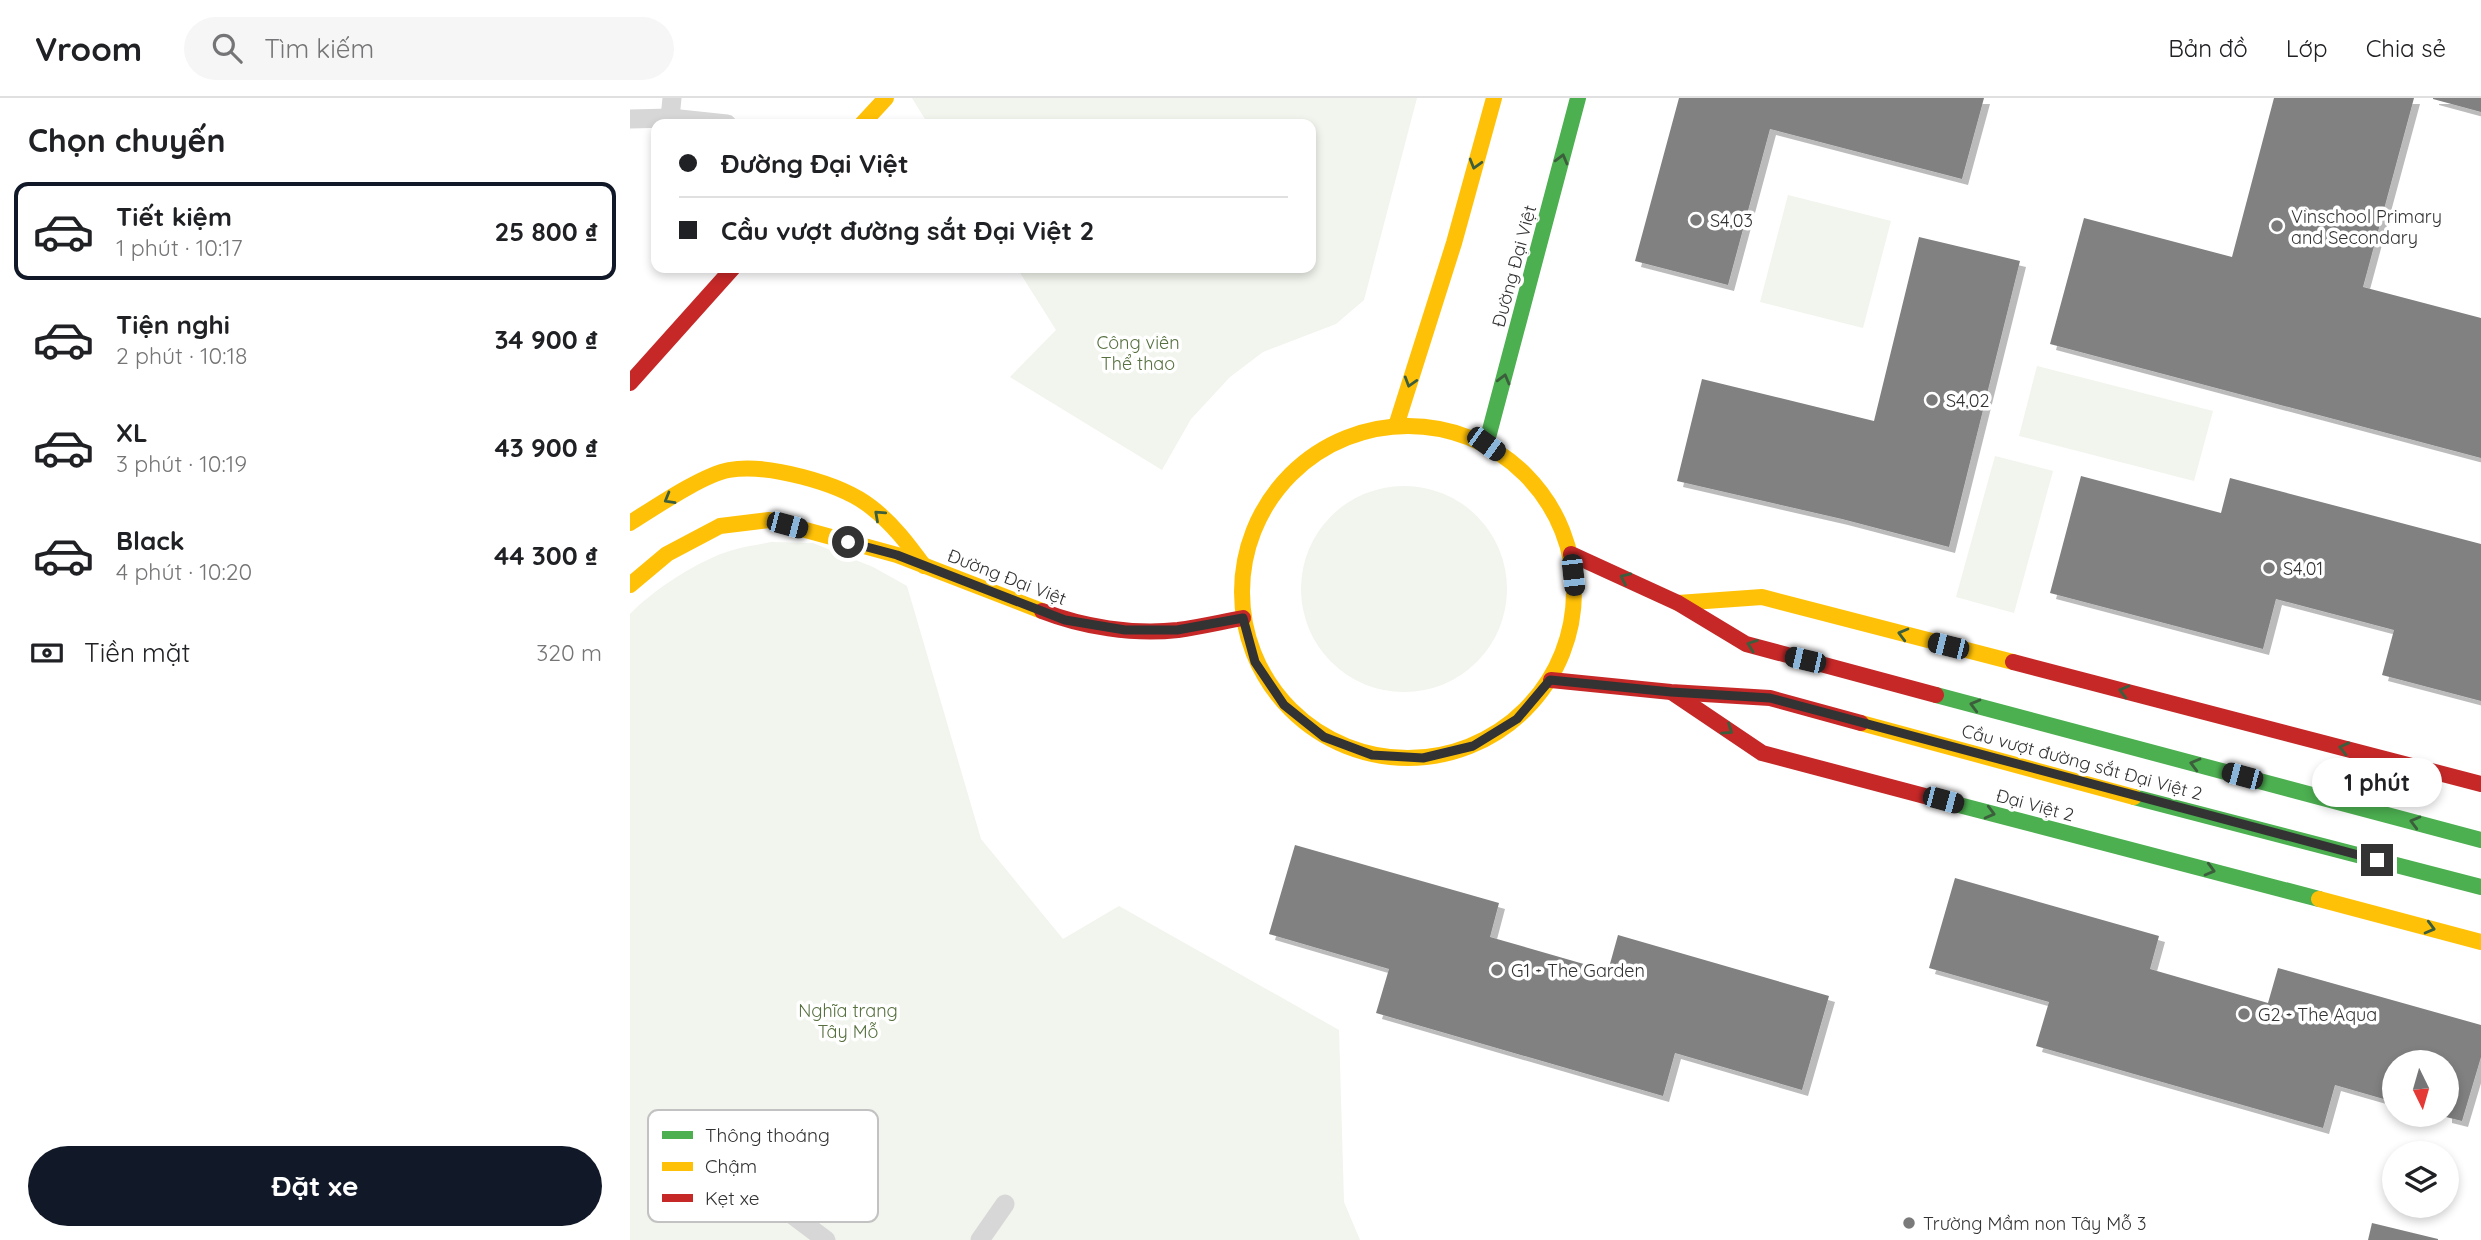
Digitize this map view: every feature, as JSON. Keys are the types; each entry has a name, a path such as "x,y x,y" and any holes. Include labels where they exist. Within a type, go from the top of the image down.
{"street":[{"path":"867,119 886,98"},
{"path":"1396,426 1454,243 1494,98"},
{"name":"Đường Đại Việt","path":"1486,444 1578,98"},
{"path":"630,383 729,273"},
{"path":"1396,426 1427,426 1458,433 1486,444 1525,472 1532,481 1554,510 1571,554 1576,597 1568,640 1550,680 1517,719 1473,746 1423,758 1372,755 1324,737 1284,705 1255,662 1243,618 1241,610 1244,557 1264,507 1298,466 1344,438 1396,426"},
{"name":"Đường Đại Việt","path":"630,523 691,486 729,470 776,471 817,480 869,505 903,536 924,566"},
{"name":"Đường Đại Việt","path":"630,585 667,554 720,526 769,520 897,555 1065,620 1125,630 1177,630 1243,618"},
{"path":"1571,554 1678,603 1762,597 2481,784"},
{"name":"Cầu vượt đường sắt Đại Việt 2","path":"1678,603 1746,644 2481,840"},
{"name":"Đại Việt 2","path":"1550,680 1671,692 1762,752 2481,942"},
{"name":"Cầu vượt đường sắt Đại Việt 2","path":"1671,692 1770,698 2481,887"}],"lane":[{"path":"670,118 672,98"},
{"path":"630,120 680,119"},
{"path":"980,1240 1005,1204"},
{"path":"802,1222 826,1240"}],"green space":[{"name":"Công viên Thể thao","path":"912,98 1417,98 1364,300 1336,324 1263,352 1230,377 1191,419 1162,470 1010,377 1056,330 1020,273 1316,273 1316,119 925,119"},
{"path":"1788,195 1891,221 1863,328 1760,302"},
{"path":"2037,366 2213,411 2194,481 2019,436"},
{"path":"1995,456 2053,471 2014,613 1956,597"},
{"path":"1404,486 1443,494 1461,503 1477,516 1490,532 1499,550 1507,589 1499,628 1490,646 1477,662 1461,675 1443,684 1404,692 1365,684 1347,675 1331,662 1318,646 1309,628 1301,589 1309,550 1318,532 1331,516 1347,503 1365,494"},
{"name":"Nghĩa trang Tây Mỗ","path":"771,542 813,543 873,567 907,586 981,839 1063,939 1119,906 1339,1030 1344,1202 1360,1240 630,1240 630,614 664,586 692,568 720,554"}],"building":[{"name":"S4.03","path":"1679,98 1984,98 1962,179 1770,129 1728,285 1635,261"},
{"name":"Vinschool Primary and Secondary","path":"2274,98 2414,98 2363,287 2481,318 2481,458 2050,344 2084,218 2232,257"},
{"path":"2433,98 2481,98 2481,112 2433,99"},
{"name":"S4.02","path":"1919,237 2020,261 1949,547 1677,481 1702,379 1874,421"},
{"name":"S4.01","path":"2081,476 2221,513 2230,478 2481,544 2481,701 2382,675 2394,630 2276,599 2263,649 2050,593"},
{"name":"G1 - The Garden","path":"1295,845 1499,903 1490,937 1608,971 1618,935 1829,996 1802,1090 1675,1053 1663,1096 1376,1013 1389,969 1269,934"},
{"name":"G2 - The Aqua","path":"1955,878 2159,936 2150,969 2268,1003 2278,968 2481,1025 2481,1057 2462,1121 2459,1120 2459,1050 2382,1050 2382,1099 2335,1085 2323,1128 2036,1046 2049,1002 1929,968"},
{"path":"2372,1223 2438,1239 2438,1240 2368,1240"}],"traffic: fast":[{"path":"1486,445 1578,98"},
{"path":"1936,695 2481,840"},
{"path":"2134,797 2481,887"},
{"path":"1936,799 2319,899"}],"traffic: slow":[{"path":"867,119 886,98"},
{"path":"1396,426 1454,243 1494,98"},
{"path":"1408,426 1440,429 1472,438 1500,454 1526,474 1546,500 1562,528 1571,560 1574,592 1571,624 1562,656 1546,684 1526,710 1500,730 1472,746 1440,755 1408,758 1376,755 1344,746 1316,730 1290,710 1270,684 1254,656 1245,624 1242,592 1245,560 1254,528 1270,500 1290,474 1316,454 1344,438 1376,429 1408,426"},
{"path":"630,523 678,493 718,473 763,469 823,483 858,498 893,527 924,566"},
{"path":"630,585 667,554 720,526 769,520 897,555 1042,611"},
{"path":"1678,603 1762,597 2013,662"},
{"path":"1861,723 2134,797"},
{"path":"2319,899 2481,942"}],"traffic: jam":[{"path":"630,383 729,273"},
{"path":"1571,554 1678,603 1746,644 1936,695"},
{"path":"1042,611 1091,625 1144,631 1178,630 1243,618"},
{"path":"2013,662 2481,784"},
{"path":"1551,680 1671,692 1770,698 1861,723"},
{"path":"1673,693 1762,753 1936,799"}],"place":[{"name":"S4.03","path":"1696,220"},
{"name":"Vinschool Primary and Secondary","path":"2277,226"},
{"name":"S4.02","path":"1932,400"},
{"name":"S4.01","path":"2269,568"},
{"name":"G1 - The Garden","path":"1497,970"},
{"name":"G2 - The Aqua","path":"2244,1014"},
{"name":"Trường Mầm non Tây Mỗ 3","path":"1909,1223"}],"route":[{"path":"848,542 897,555 1065,620 1125,630 1177,630 1243,618 1255,662 1284,705 1324,737 1372,755 1423,758 1473,746 1517,719 1550,680 1770,698 2377,860"}]}
